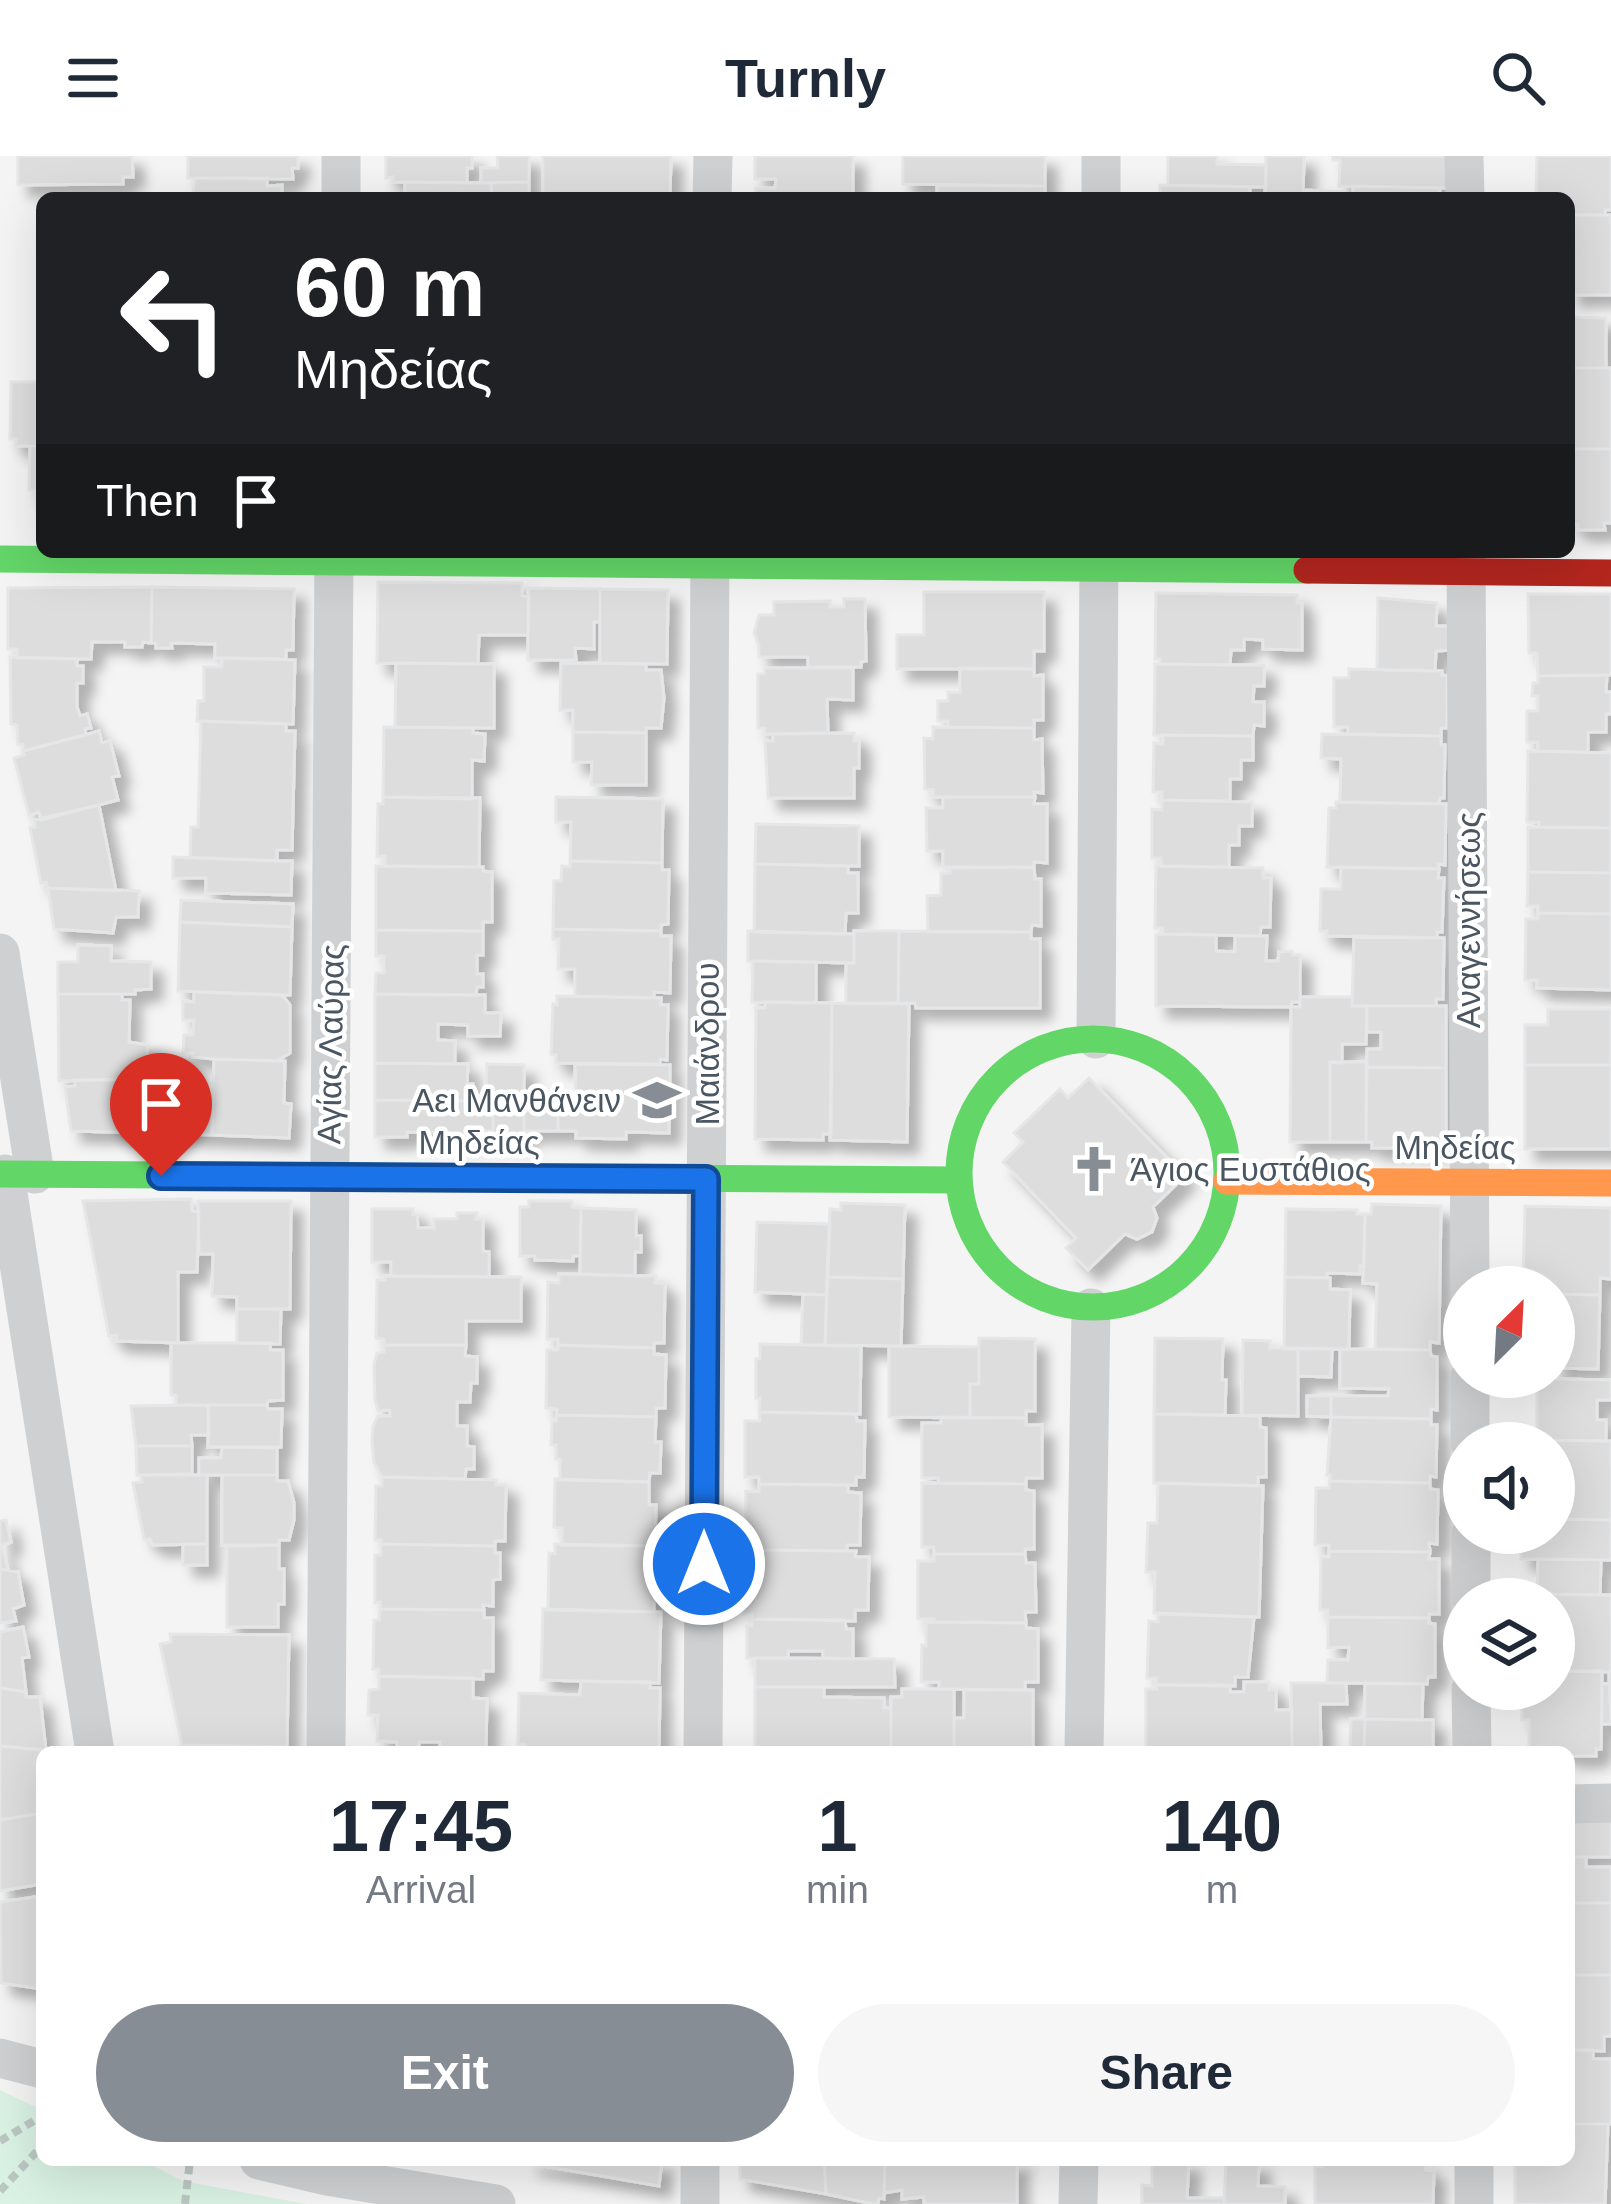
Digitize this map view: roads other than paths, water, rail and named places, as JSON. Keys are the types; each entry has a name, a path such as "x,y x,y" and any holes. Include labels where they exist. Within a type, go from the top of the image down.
{"street":[{"path":"340,192 341,156"},
{"path":"712,192 713,156"},
{"path":"1101,156 1101,192"},
{"path":"1464,156 1465,192"},
{"path":"0,559 166,558"},
{"name":"Αγίας Λαύρας","path":"326,1746 333,558"},
{"path":"522,558 1466,562 1611,573"},
{"name":"Μαιάνδρου","path":"703,1746 710,559"},
{"path":"1096,1039 1099,560"},
{"name":"Αναγεννήσεως","path":"1466,562 1470,1266"},
{"path":"0,953 13,1174 93,1746"},
{"path":"1096,1039 1136,1046 1172,1064 1200,1091 1220,1127 1228,1181 1205,1250 1174,1281 1135,1302 1091,1308 1049,1300 1012,1281 983,1251 965,1214 957,1180 965,1130 985,1093 1016,1063 1054,1044 1096,1039"},
{"name":"Μηδείας","path":"13,1174 957,1180"},
{"name":"Μηδείας","path":"1228,1181 1611,1183"},
{"path":"1084,1746 1091,1308"},
{"path":"1472,1710 1472,1746"},
{"path":"1575,1804 1611,1803"},
{"path":"0,2058 36,2067"},
{"path":"700,2166 700,2204"},
{"path":"1078,2204 1079,2166"},
{"path":"1474,2166 1474,2204"},
{"path":"327,2168 496,2204"}],"place":[{"name":"Αει Μανθάνειν","path":"657,1100"},
{"name":"Άγιος Ευστάθιος","path":"1094,1169"}]}
